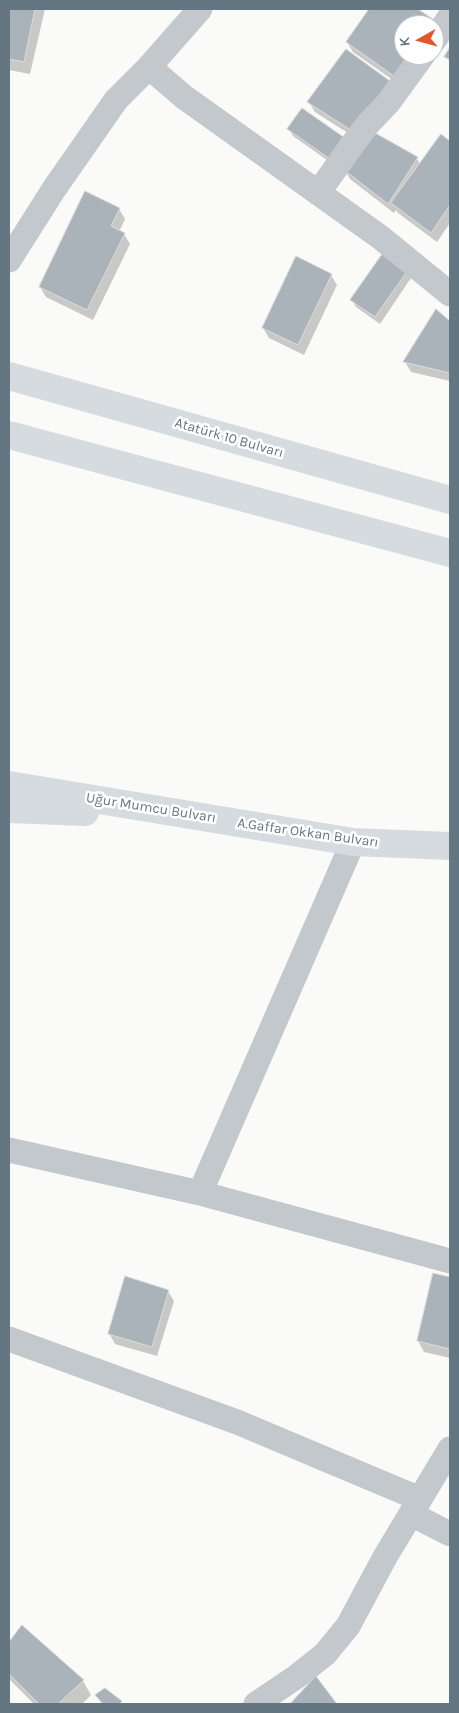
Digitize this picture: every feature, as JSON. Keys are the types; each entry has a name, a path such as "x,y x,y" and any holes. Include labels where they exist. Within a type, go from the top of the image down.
{"main road":[{"name":"Atatürk 10 Bulvarı","path":"9,376 450,500"},
{"path":"9,435 450,552"},
{"name":"Uğur Mumcu Bulvarı","path":"9,785 227,821"},
{"name":"Uğur Mumcu Bulvarı","path":"9,809 94,812 227,821"},
{"name":"A.Gaffar Okkan Bulvarı","path":"227,821 353,842 450,846"}],"street":[{"path":"9,260 54,189 116,100 149,67 200,9"},
{"path":"318,193 368,124 388,103 416,65"},
{"path":"149,67 184,97 380,237 450,294"},
{"path":"200,1193 353,842"},
{"path":"9,1150 200,1193 450,1261"},
{"path":"9,1339 237,1422 416,1507 450,1534"},
{"path":"256,1704 296,1677 324,1654 348,1626 386,1557 450,1449"}],"building":[{"path":"9,9 35,9 24,62 9,59"},
{"path":"369,9 418,9 427,15 394,15 394,65 412,65 401,81 346,42"},
{"path":"450,47 450,60 444,57"},
{"path":"346,49 390,81 354,132 307,102"},
{"path":"302,108 345,138 330,159 287,129"},
{"path":"368,129 418,157 388,204 343,169"},
{"path":"441,134 450,141 450,205 431,233 391,203"},
{"path":"85,191 120,208 111,226 125,233 87,310 39,287"},
{"path":"383,253 408,270 375,317 350,300"},
{"path":"296,256 332,274 298,345 262,328"},
{"path":"436,309 450,321 450,373 403,362"},
{"path":"433,1273 450,1277 450,1349 417,1341"},
{"path":"125,1276 169,1290 152,1347 108,1334"},
{"path":"22,1625 84,1680 58,1704 39,1704 9,1674 9,1642"},
{"path":"316,1676 337,1704 290,1704"},
{"path":"105,1688 122,1701 120,1704 103,1704 95,1695"}]}
